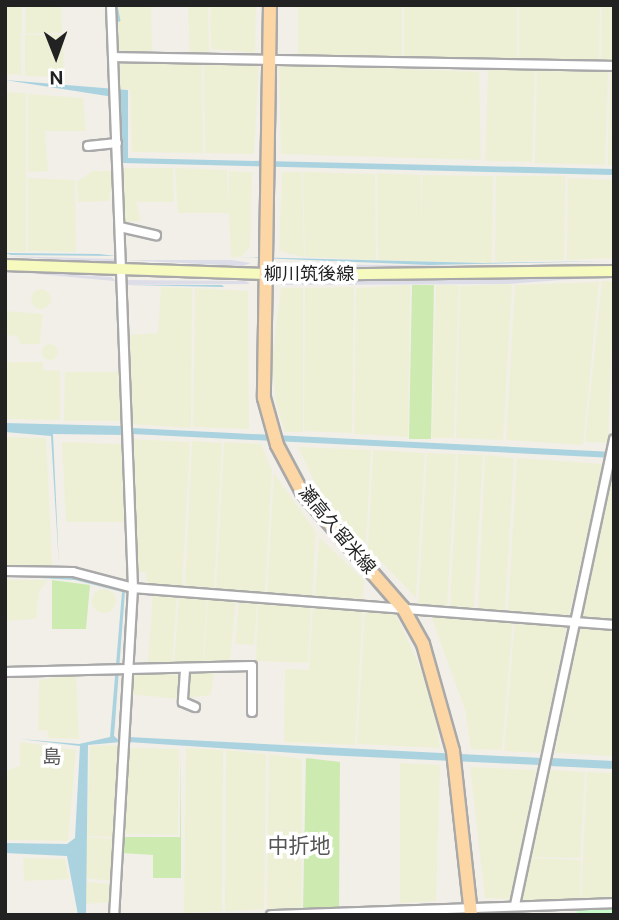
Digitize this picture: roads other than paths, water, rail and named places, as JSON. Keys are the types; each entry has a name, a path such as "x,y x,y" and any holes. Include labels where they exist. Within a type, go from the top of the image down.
{"main road":[{"name":"瀬高久留米線","path":"270,5 262,372 272,432 276,445 302,492 404,608 435,676 454,757 470,911"},
{"name":"柳川筑後線","path":"5,265 121,271 264,264 614,271"}],"street":[{"path":"111,5 133,588 114,915"},
{"path":"113,57 614,66"},
{"path":"88,146 117,143"},
{"path":"120,227 156,235"},
{"path":"514,905 614,439"},
{"path":"5,571 73,572 133,588 614,625"},
{"path":"5,672 128,667 185,670 252,666 252,712"},
{"path":"185,670 183,702 195,707"},
{"path":"271,915 470,911 514,905 614,904"}],"water":[{"path":"5,80 128,90 128,158 614,169 614,175 123,163 120,98"},
{"path":"5,253 99,254 116,256 11,255"},
{"path":"239,257 483,263 614,261 429,265"},
{"path":"129,285 222,285 224,287"},
{"path":"5,423 123,426 124,435 53,434 59,566 51,436 5,432"},
{"path":"132,428 614,452 614,458 132,434"},
{"path":"5,576 76,578 125,591 114,736 121,742 88,745 86,915 78,915 67,856 5,853 5,843 67,844 75,838 80,746 20,739 79,744 110,737 122,592 75,580"},
{"path":"128,737 542,758 539,765 325,755 128,742"},
{"path":"551,758 614,761 614,769 550,766"}],"waterway":[{"path":"116,5 119,20"}],"district":[{"name":"島","path":"52,757"},
{"name":"中折地","path":"299,846"}]}
